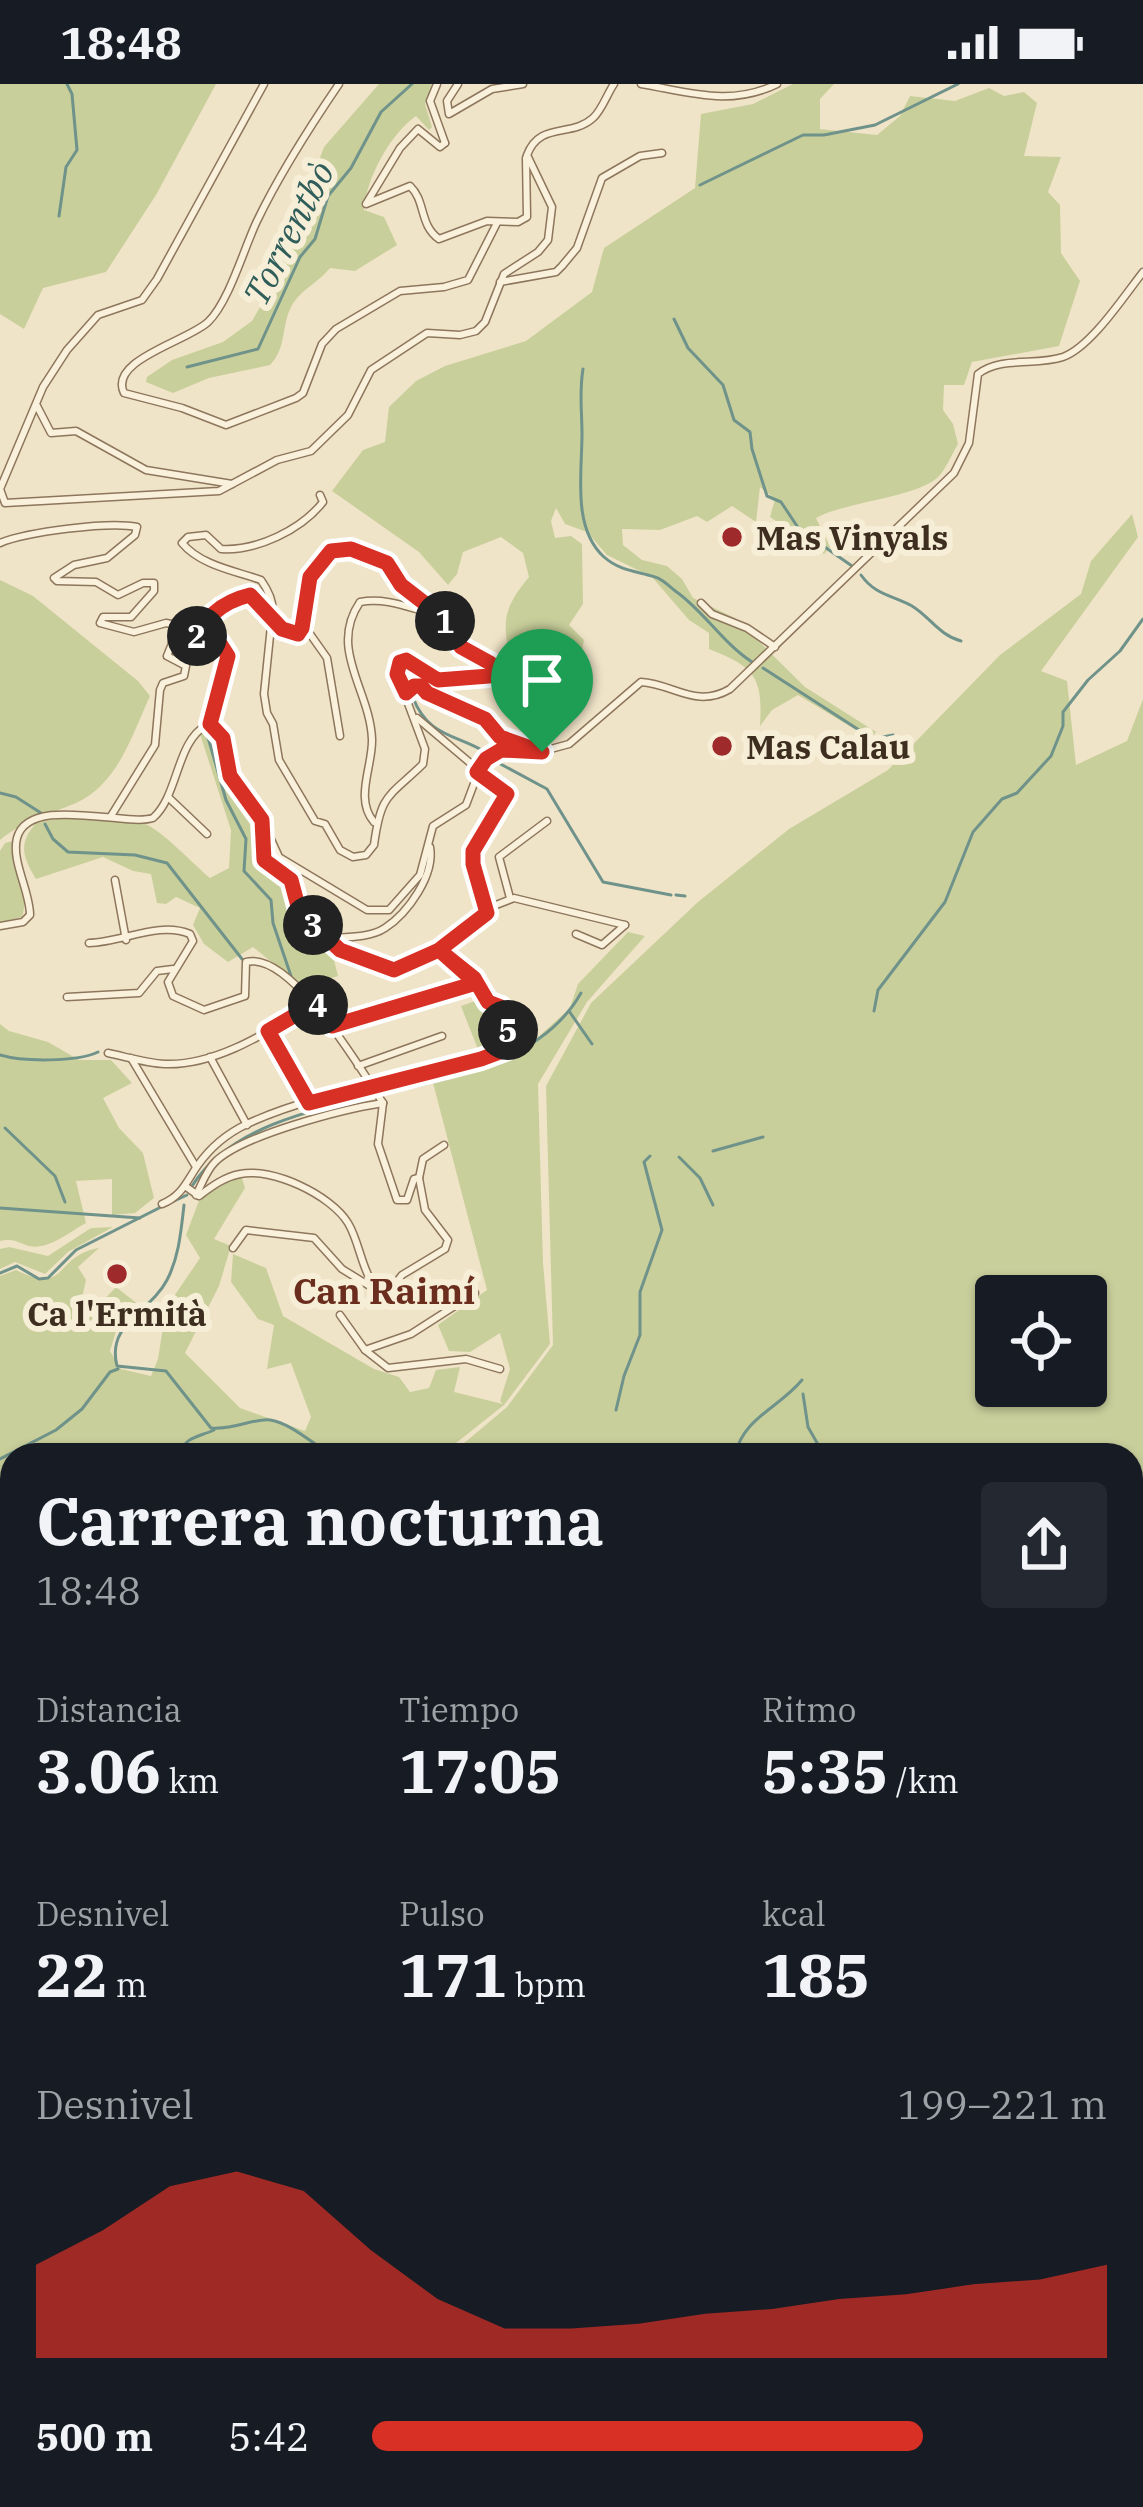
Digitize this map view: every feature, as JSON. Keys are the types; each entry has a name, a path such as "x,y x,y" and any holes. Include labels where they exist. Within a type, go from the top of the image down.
{"street":[{"path":"264,84 158,280 142,300 98,315 52,370 0,489 1,504 220,491 322,443 357,401 371,370 427,333 476,331 485,322 503,274 538,252 552,227 552,207 527,155"},
{"path":"339,84 261,213 216,312 190,335 133,363 122,375 124,393 226,425 281,404 303,393 322,344 336,329 400,291 468,280 497,223"},
{"path":"437,84 430,100 445,143 440,147 418,129 400,148 366,204 410,186 419,195 424,222 439,238 477,224 527,218 531,145 552,130 578,127 595,117 614,84"},
{"path":"458,84 447,101 449,114 492,89 523,84"},
{"path":"641,84 712,99 777,84"},
{"path":"497,283 556,272 577,248 602,178 640,156 662,153"},
{"path":"210,724 223,738 230,776 283,861 372,911 389,910 423,868 437,822 466,806 486,759 501,750 542,752 577,740 636,684 654,683 693,698 716,697 739,683 954,473 969,443 978,374 992,366 1071,353 1143,272"},
{"path":"37,406 51,433 76,430 146,470 232,484"},
{"path":"320,495 323,502 304,524 248,548 221,549 206,535 188,537 182,543 187,551 221,569 261,580 270,597 272,616 264,694 279,760 315,821 325,824 340,850 353,857 366,855 374,845 374,822 364,800 372,737 350,660 347,625 360,602 373,600 393,601 441,616"},
{"path":"0,543 23,534 137,527 135,535 106,558 74,565 54,578 96,583 118,595 142,583 154,583 154,591 131,617 104,617 100,623 134,632 166,623 177,629 166,656 182,663 186,671 160,690 155,745 111,816"},
{"path":"210,724 228,656 219,642 199,652 193,647 202,626 219,608 245,595 255,597 289,634 298,634 310,577 331,551 351,549 387,563 401,585 441,616 461,647 490,663 496,672 438,680 406,660 400,662 397,674 415,716 423,764 392,789 374,822"},
{"path":"701,603 712,614 747,628 775,647"},
{"path":"303,624 327,658 340,736"},
{"path":"406,693 421,686 485,719 500,737 542,752"},
{"path":"415,716 507,794 473,851 487,913"},
{"path":"0,926 23,922 30,911 17,848 22,829 45,816 149,820 161,812 193,737 200,727 210,724"},
{"path":"168,797 207,834"},
{"path":"510,898 499,857 547,820"},
{"path":"264,826 264,860 291,880 299,910 340,950 394,970 439,950 510,898 531,899 625,925 602,945 577,934"},
{"path":"327,938 371,934 390,924 424,882 432,859 429,838"},
{"path":"115,880 126,940"},
{"path":"89,943 126,940 170,928 190,934 193,941 168,982 173,996 203,1010 245,996 245,967 251,960 276,972 316,1003 383,1103 378,1144 397,1200 407,1200 414,1179 419,1178"},
{"path":"162,1204 179,1196 218,1143 247,1125 309,1103 513,1047 501,1007 488,1002 476,983 439,950"},
{"path":"68,998 139,993 157,971 173,969"},
{"path":"332,1026 476,983"},
{"path":"108,1053 166,1064 210,1057 316,1003"},
{"path":"268,1031 309,1103"},
{"path":"358,1066 442,1036"},
{"path":"210,1057 247,1125"},
{"path":"131,1058 196,1167"},
{"path":"196,1195 211,1165 230,1150 356,1107 383,1103"},
{"path":"386,1296 402,1275 440,1255 448,1240 425,1210 419,1178 423,1159 444,1144"},
{"path":"196,1195 241,1173 261,1174 315,1194 348,1223 376,1290"},
{"path":"185,1186 196,1195"},
{"path":"233,1248 246,1230 308,1236 342,1269 386,1296 441,1288 475,1293 411,1334 365,1350"},
{"path":"340,1315 365,1350 388,1368 466,1359 500,1370"}],"green space":[{"path":"0,84 216,84 156,195 106,272 43,288 24,329 0,314"},
{"path":"379,84 432,84 425,104 432,127 429,130 416,116 406,124 381,158 366,198 364,210 384,217 397,245 355,271 330,268 302,293 290,310 279,351 270,365 209,378 173,393 146,382 172,360 223,342 252,321 270,290 324,147"},
{"path":"793,84 834,84 820,99 820,129 877,135 900,116 910,96 955,101 989,88 1004,96 1024,92 1037,103 1024,156 1061,157 1048,192 1060,205 1061,253 1080,281 1059,346 972,362 964,385 944,385 943,410 958,444 940,475 912,490 816,518 830,547 824,554 770,517 775,499 760,487 756,522 732,506 707,522 697,516 660,530 622,529 623,545 642,560 667,566 693,598 735,618 805,687 876,732 871,739 798,695 772,710 760,726 760,696 746,668 709,649 709,633 689,620 652,577 607,555 587,532 565,524 556,508 551,521 555,538 571,536 582,544 583,604 569,625 584,640 576,681 511,659 506,625 514,597 529,577 523,553 501,537 463,552 457,574 448,585 419,552 332,491 363,450 385,442 389,407 416,381 445,366 526,341 592,292 604,248 695,188 701,114 753,104"},
{"path":"1132,514 1138,537 1041,671 1067,681 1076,765 1127,741 1143,699 1143,1443 464,1443 507,1407 553,1345 546,1086 591,1003 698,902 789,829 888,770 1000,655 1081,594 1091,561"},
{"path":"0,580 33,596 138,681 150,696 122,757 103,784 76,803 28,822 0,840"},
{"path":"208,728 217,737 229,787 255,817 271,865 287,884 292,911 331,948 338,976 320,982 319,1001 253,947 228,962 204,944 193,925 200,908 176,897 166,904 157,903 151,874 103,857 36,879 28,863 25,843 37,822 104,817 151,827 210,878 229,868 231,830 200,734"},
{"path":"13,841 24,907 22,917 0,923 0,851"},
{"path":"628,932 645,936 587,1002 538,1084 550,1344 504,1405 456,1443 0,1443 0,1276 16,1270 33,1277 53,1277 74,1258 99,1248 78,1267 86,1280 79,1312 94,1310 116,1287 139,1305 117,1328 110,1351 121,1369 151,1376 166,1308 200,1258 186,1235 200,1198 241,1175 245,1188 214,1239 231,1246 219,1286 185,1353 240,1408 305,1431 311,1417 291,1363 267,1369 274,1325 258,1319 231,1282 233,1254 266,1268 283,1316 374,1369 399,1377 410,1392 429,1388 436,1370 460,1367 454,1392 503,1404 510,1369 500,1333 470,1352 449,1351 438,1325 487,1290 432,1079 525,1049 570,1008 578,984"},
{"path":"481,999 499,1019 507,1044 479,1052 461,1006"},
{"path":"0,1024 79,1060 111,1060 132,1083 103,1098 119,1128 143,1153 154,1198 135,1213 112,1215 112,1179 76,1181 86,1223 43,1246 0,1241"},
{"path":"113,1227 68,1252 45,1274 15,1262 0,1269 0,1249 48,1256 91,1228"}],"waterway":[{"path":"59,216 66,167 77,150 67,84"},
{"name":"Torrentbò","path":"187,367 258,349 300,257 315,239 328,196 351,168 381,112 412,84"},
{"path":"700,185 803,135 875,125 958,84"},
{"path":"674,319 688,348 723,385 734,420 750,432 767,496 781,502 799,529 852,566"},
{"path":"583,369 581,499 594,545 616,565 664,582 752,662"},
{"path":"861,575 878,591 912,606 961,641"},
{"path":"874,1011 878,990 945,902 973,832 1051,756 1063,726 1063,712 1143,619"},
{"path":"763,668 873,739 893,735"},
{"path":"413,698 436,728 487,753"},
{"path":"207,734 226,800 246,839 244,871 271,900 273,923 292,979"},
{"path":"493,760 547,789 603,882 671,895"},
{"path":"0,793 41,813"},
{"path":"45,824 68,852 135,855 167,863 242,959"},
{"path":"676,895 685,896"},
{"path":"192,1186 228,1149 275,1124 501,1060 547,1033 581,993"},
{"path":"569,1011 592,1044"},
{"path":"0,1055 50,1060 98,1052"},
{"path":"5,1128 55,1176 65,1202"},
{"path":"713,1151 763,1137"},
{"path":"616,1410 640,1335 640,1292 662,1230 644,1162 650,1156"},
{"path":"679,1157 700,1178 713,1205"},
{"path":"172,1202 187,1195"},
{"path":"184,1205 171,1271 160,1291 118,1339 117,1366 166,1371 211,1428 270,1420 314,1443"},
{"path":"0,1273 17,1266 39,1279 48,1278 76,1250 163,1206"},
{"path":"0,1208 140,1218"},
{"path":"31,1443 82,1409 110,1372 118,1369"},
{"path":"739,1443 754,1422 802,1380"},
{"path":"803,1394 808,1427 817,1443"},
{"path":"187,1443 214,1430"},
{"path":"0,2033 0,2092"}],"place":[{"name":"Mas Vinyals","path":"732,537"},
{"name":"Mas Calau","path":"722,746"},
{"name":"Ca l'Ermità","path":"117,1274"}],"district":[{"name":"Can Raimí","path":"384,1290"}],"route":[{"path":"542,752 500,737 485,719 421,686 406,693 397,674 400,662 406,660 438,680 496,672 490,663 461,647 441,616 401,585 387,563 366,553 331,551 320,562 306,588 298,634 282,629 250,595 219,608 202,626 193,647 199,652 219,642 228,656 210,724 223,738 230,776 262,820 264,860 291,880 299,910 340,950 369,962 394,970 439,950 476,983 332,1026 316,1003 268,1031 309,1103 513,1047 501,1007 488,1002 474,978 439,950 487,913 473,851 507,794 477,772 491,754 501,750 542,752"}]}
